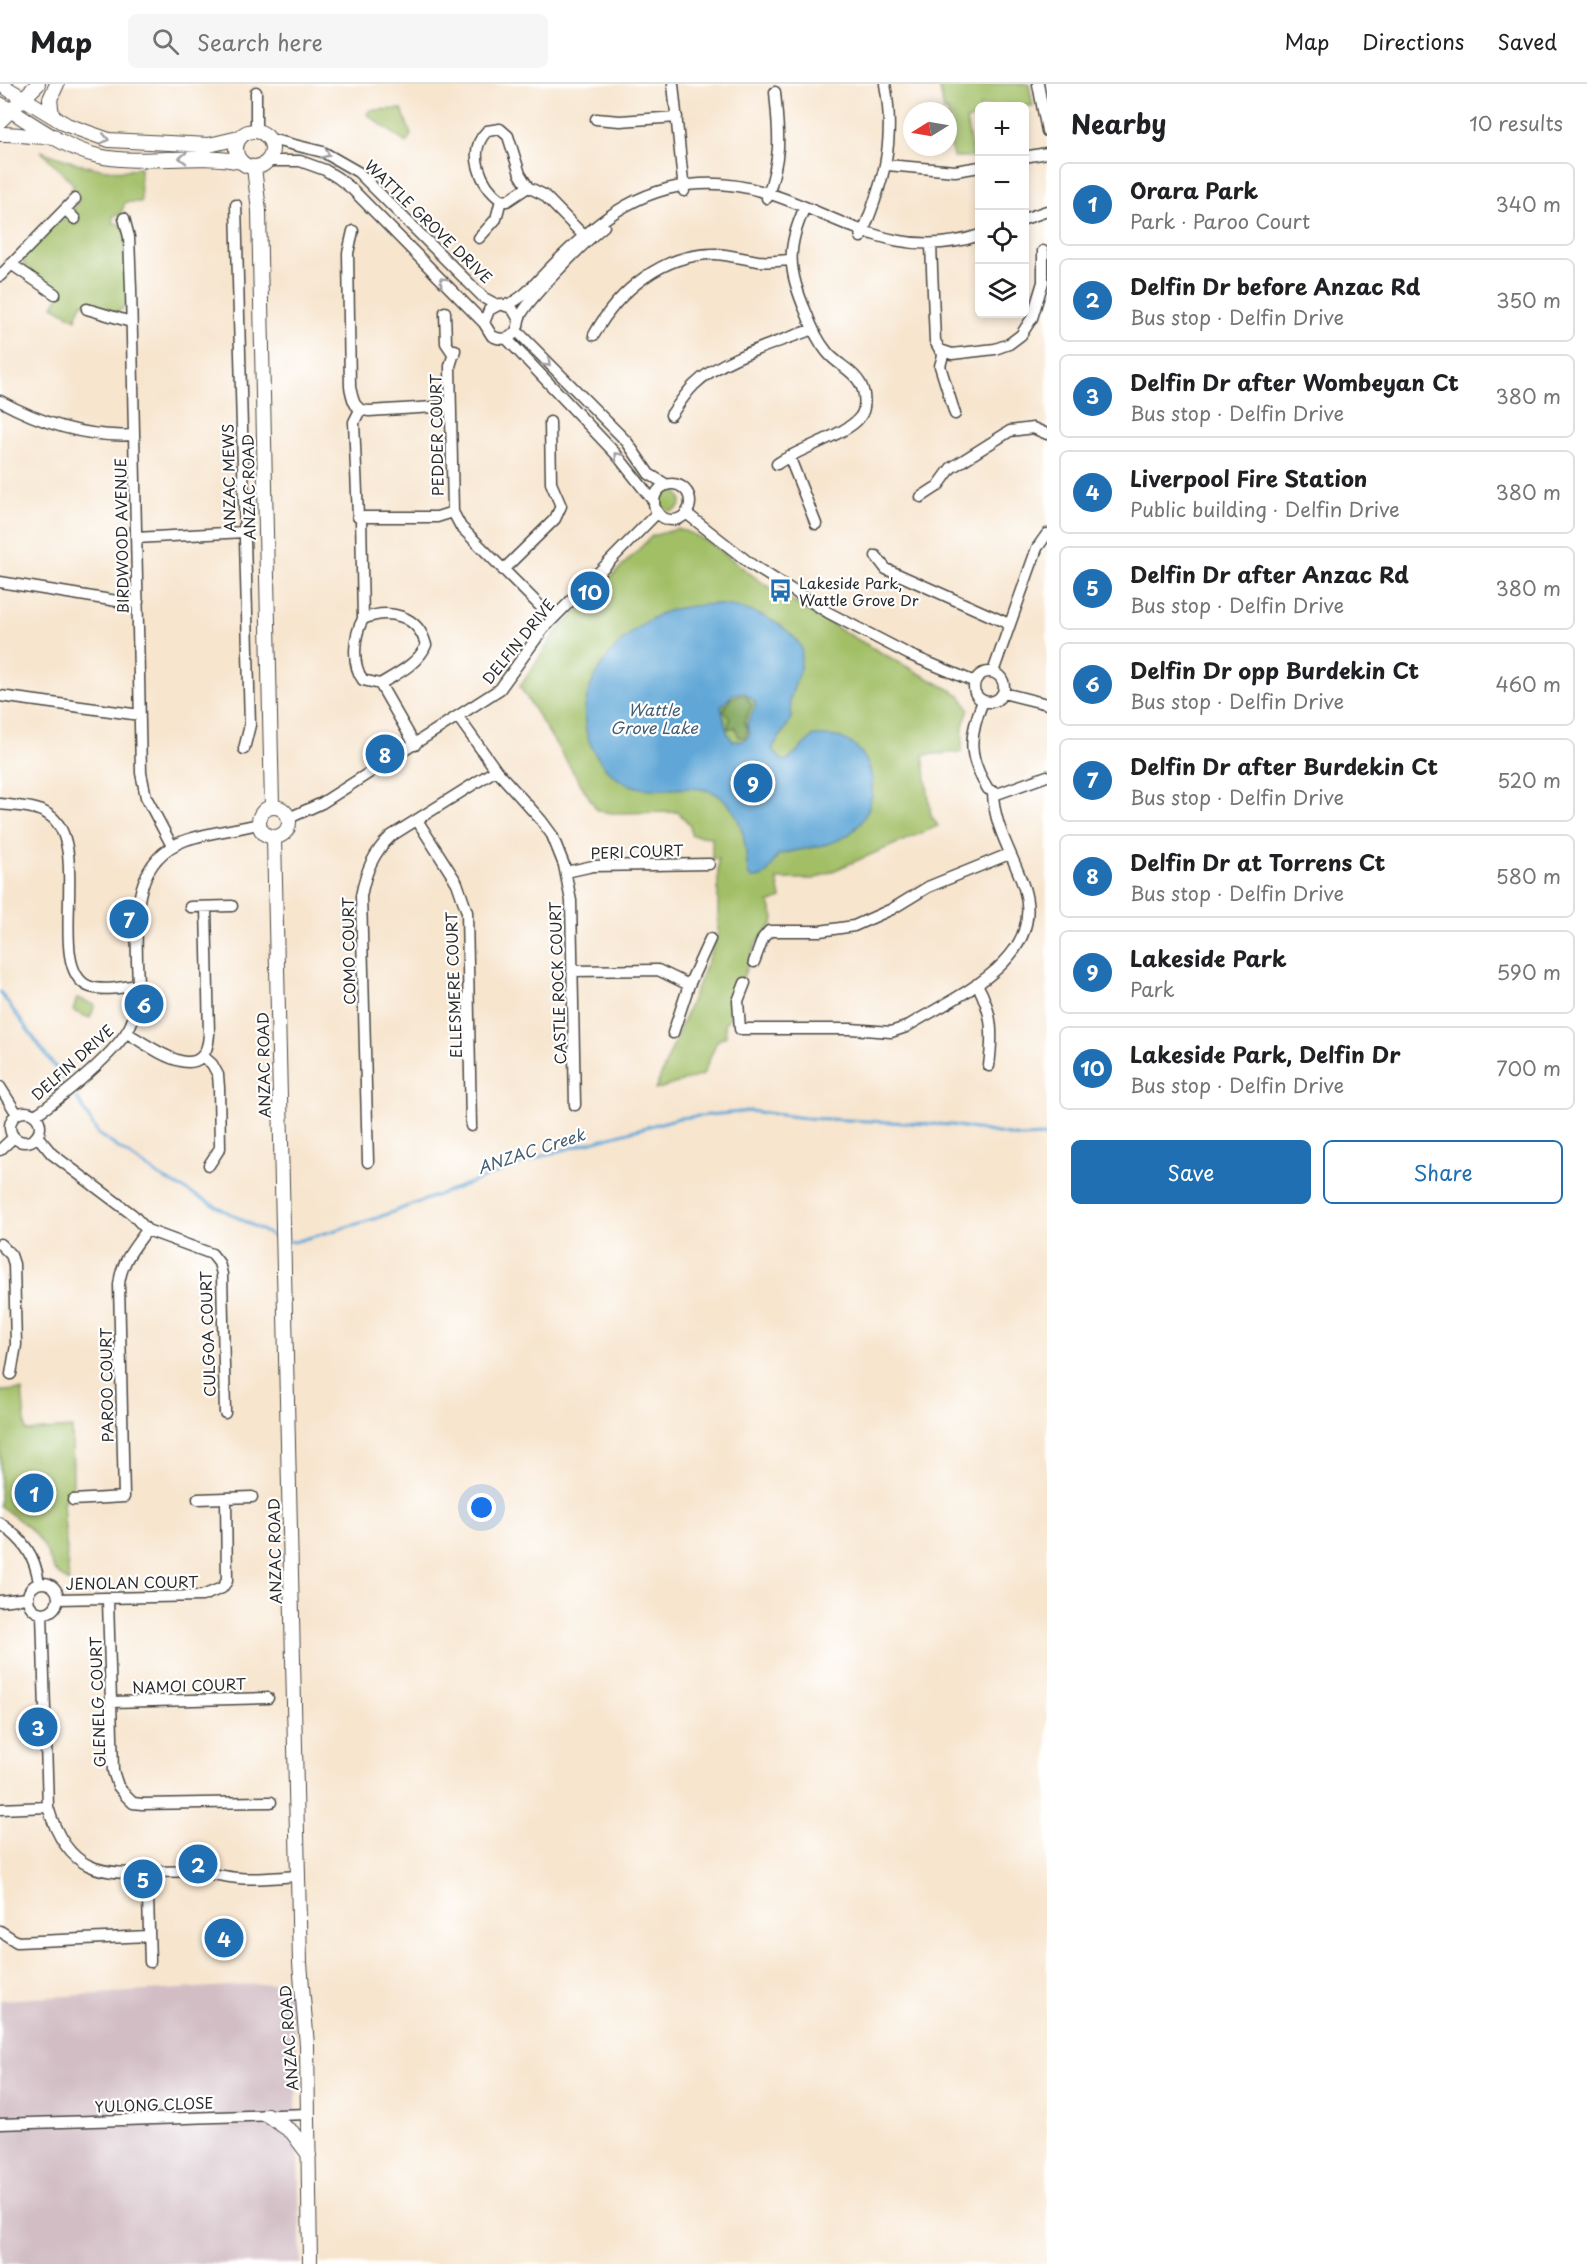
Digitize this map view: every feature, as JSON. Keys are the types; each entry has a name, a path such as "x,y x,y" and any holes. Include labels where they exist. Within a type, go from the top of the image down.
{"main road":[{"path":"0,121 5,107 22,99 38,84"},
{"path":"52,116 50,99 57,84"},
{"path":"3,86 52,116 88,134 109,140 209,145 239,138 246,132 256,131 270,139 273,150 269,160 248,165 219,157 120,158 98,156 53,136 5,107"},
{"path":"0,134 12,133 35,139 53,136"},
{"path":"239,138 236,151 248,165"},
{"name":"ANZAC ROAD","path":"248,165 259,211 272,806"},
{"path":"272,806 283,810 289,818 286,832 273,838 264,834 258,824 261,813 272,806"},
{"name":"ANZAC ROAD","path":"273,838 298,1876 309,2114 310,2264"},
{"path":"267,2115 292,2132 309,2155"}],"street":[{"path":"673,84 684,188"},
{"path":"862,234 880,192 887,165 889,125 885,84"},
{"path":"1038,84 1047,131"},
{"path":"256,92 256,131"},
{"path":"768,195 777,166 780,141 775,92"},
{"path":"596,119 620,121 677,117"},
{"path":"528,187 507,201 501,200 481,178 478,168 480,141 487,131 500,129 508,136 520,174 528,187 544,195 586,238"},
{"name":"WATTLE GROVE DRIVE","path":"270,139 323,152 358,172 484,298 501,305"},
{"path":"1029,157 1047,153"},
{"name":"WATTLE GROVE DRIVE","path":"269,160 300,161 325,170 338,178 352,189 484,322"},
{"path":"887,165 956,171 975,167"},
{"path":"501,305 514,310 518,325 627,442 650,474 667,484 678,485 686,492 690,502 686,513 672,520 656,507 616,454 507,339 492,336 484,322 486,313 501,305 521,296 586,238 635,200 684,188 721,183 768,195 862,234 887,247 931,248 975,242"},
{"path":"0,276 75,200"},
{"path":"479,238 496,219 501,200"},
{"name":"ANZAC MEWS","path":"236,205 250,725 244,749"},
{"path":"66,210 75,219"},
{"path":"777,464 849,427 860,419 864,410 860,384 853,373 828,354 813,329 796,288 790,260 795,231 804,210"},
{"path":"1029,217 1047,211"},
{"path":"1029,223 1047,217"},
{"name":"BIRDWOOD AVENUE","path":"124,218 129,237 143,786 146,797 172,846"},
{"path":"353,231 348,253 350,387 356,406 360,410 451,406"},
{"path":"931,248 975,236"},
{"path":"507,339 518,325 526,307 586,238"},
{"path":"931,248 935,337 937,346 944,352 995,349 1009,344 1021,335 1032,318 1037,294 1043,282 1043,252"},
{"path":"594,335 603,320 634,286 671,262 703,254 759,261 790,260"},
{"path":"11,264 55,294"},
{"path":"87,309 131,322"},
{"name":"PEDDER COURT","path":"445,312 446,343 454,352 450,366 453,512 461,527 553,619"},
{"path":"671,415 694,385 711,372 813,329"},
{"path":"944,352 940,366 955,414"},
{"path":"0,401 58,426 96,434 134,435"},
{"path":"360,410 354,422 356,514 361,517 438,517 453,512"},
{"path":"503,570 555,519 561,506 552,483 550,422"},
{"path":"921,497 938,486 951,468 1010,431 1033,428 1047,434"},
{"path":"789,456 816,524"},
{"path":"656,507 657,491 667,484"},
{"name":"DELFIN DRIVE","path":"289,818 322,803 500,689 553,619 656,507"},
{"path":"686,513 752,565 832,615 910,655 975,682"},
{"path":"361,517 363,619 357,631 356,667 363,680 380,684 423,654 425,641 419,630 401,616 374,615 363,619"},
{"path":"136,538 244,532"},
{"path":"993,672 1037,548 1047,534"},
{"path":"876,556 886,569 1009,624"},
{"path":"0,582 123,602 138,602"},
{"path":"993,672 1003,680 1004,693 998,700 984,701 975,693 975,682 980,674 993,672"},
{"path":"380,684 415,745"},
{"path":"1004,693 1047,704"},
{"path":"0,696 140,715"},
{"path":"745,982 738,1001 740,1029 851,1029 891,1032 977,984 1009,958 1021,938 1027,908 1024,888 994,812 993,793 984,782 971,746 973,725 984,701"},
{"name":"CASTLE ROCK COURT","path":"458,717 496,770 546,828 566,872 571,901 575,1105"},
{"name":"COMO COURT","path":"368,1162 362,896 370,862 378,848 391,836 496,770"},
{"path":"993,793 997,794 1047,776"},
{"path":"0,804 46,813 62,827 68,854 70,960 80,980 89,986 138,985"},
{"name":"ELLESMERE COURT","path":"417,820 457,883 467,912 471,1126"},
{"name":"DELFIN DRIVE","path":"35,1115 113,1049 127,1033 136,1008 138,985 136,908 150,868 172,846 192,838 258,824"},
{"path":"754,962 769,931 820,931 854,926 892,909 928,886 1009,854"},
{"name":"PERI COURT","path":"566,872 592,866 709,864"},
{"path":"190,908 232,906"},
{"path":"127,1033 173,1060 194,1062 203,1056 208,1046 209,1034 206,908"},
{"path":"673,1033 689,985 710,939"},
{"path":"572,971 658,970 689,985"},
{"path":"977,984 989,1005 992,1047 989,1066"},
{"path":"203,1056 212,1064 218,1075 219,1089 220,1148 209,1165"},
{"path":"0,1087 17,1114"},
{"path":"27,1112 35,1115 40,1123 38,1137 25,1143 14,1137 10,1125 17,1114 27,1112"},
{"path":"0,1150 14,1137"},
{"name":"CULGOA COURT","path":"38,1137 52,1154 133,1215 147,1230 212,1254 219,1263 222,1274 225,1413"},
{"name":"PAROO COURT","path":"72,1500 124,1497 120,1271 126,1257 147,1230"},
{"path":"0,1244 11,1256 14,1264 16,1345 10,1374"},
{"path":"198,1499 252,1497"},
{"name":"JENOLAN COURT","path":"58,1599 108,1600 202,1596 222,1588 226,1581 228,1568 226,1498"},
{"path":"0,1523 18,1537 31,1552 39,1583"},
{"path":"39,1583 52,1586 58,1599 51,1611 42,1613 33,1610 27,1598 30,1589 39,1583"},
{"path":"0,1601 27,1598"},
{"name":"GLENELG COURT","path":"108,1600 113,1771 118,1786 133,1803 272,1802"},
{"path":"42,1613 48,1807 58,1835 70,1852 89,1865 106,1872 197,1872 238,1878 298,1876"},
{"name":"NAMOI COURT","path":"111,1702 268,1698"},
{"path":"0,1809 48,1807"},
{"path":"148,1898 150,1962"},
{"path":"0,1931 17,1942 149,1936"},
{"name":"YULONG CLOSE","path":"0,2124 309,2114"}],"shaded area":[{"path":"293,1982 301,2264 0,2264 0,2000"}],"green space":[{"path":"939,84 1029,84 1033,106 1029,106 1029,102 975,102 975,118 966,120 973,157 953,157 957,156 957,102 942,102"},
{"path":"402,109 411,135 406,143 367,114 370,110"},
{"path":"41,151 91,167 117,171 140,167 141,202 125,202 121,214 113,216 113,223 120,224 125,231 127,302 119,311 107,312 82,303 76,319 53,306 61,292 26,268 23,260 25,254 60,219 69,219 75,225 80,221 73,211 79,198 71,189 74,185"},
{"path":"667,491 675,491 681,497 681,505 675,511 667,511 661,505 661,497"},
{"path":"677,529 701,538 758,580 816,616 960,695 969,709 963,726 962,752 923,755 931,815 938,826 814,879 777,879 781,898 769,903 774,918 773,924 756,944 734,1000 733,1014 725,1023 726,1036 717,1041 703,1075 655,1090 718,935 718,859 712,859 712,837 691,835 690,825 678,812 611,813 597,810 520,687 554,635 652,536"},
{"path":"745,695 752,705 744,722 748,730 745,738 739,737 735,727 728,729 730,718 723,711 730,699"},
{"path":"77,998 95,1005 90,1018 73,1011"},
{"path":"22,1390 26,1431 72,1428 73,1484 63,1503 69,1582 55,1571 36,1536 0,1506 0,1391"}],"water":[{"name":"Wattle Grove Lake","path":"714,604 751,611 764,616 786,630 802,649 800,669 790,699 792,718 772,749 782,760 787,761 813,736 838,737 854,745 863,755 872,780 869,808 853,831 837,841 778,855 768,871 762,877 757,878 751,878 748,873 743,832 735,814 722,798 709,791 694,788 645,789 629,784 613,775 598,758 588,737 585,716 588,695 596,675 608,656 624,639 641,625 666,611","holes":["744,692 755,702 747,723 750,735 743,741 733,741 728,735 721,707 733,694"]}],"waterway":[{"name":"ANZAC Creek","path":"0,992 63,1078"},
{"name":"ANZAC Creek","path":"77,1098 98,1134 161,1177 280,1240"},
{"name":"ANZAC Creek","path":"287,1241 294,1242 374,1219 545,1155 679,1118 750,1111 805,1118 952,1125 1020,1137 1047,1136"}],"place":[{"name":"Lakeside Park, Delfin Dr","path":"590,591"},
{"name":"Lakeside Park, Wattle Grove Dr","path":"781,591"},
{"name":"Delfin Dr at Torrens Ct","path":"385,754"},
{"name":"Lakeside Park","path":"753,783"},
{"name":"Delfin Dr after Burdekin Ct","path":"129,919"},
{"name":"Delfin Dr opp Burdekin Ct","path":"144,1004"},
{"name":"Orara Park","path":"34,1493"},
{"name":"Delfin Dr after Wombeyan Ct","path":"38,1727"},
{"name":"Delfin Dr before Anzac Rd","path":"198,1864"},
{"name":"Delfin Dr after Anzac Rd","path":"143,1879"},
{"name":"Liverpool Fire Station","path":"224,1938"}]}
